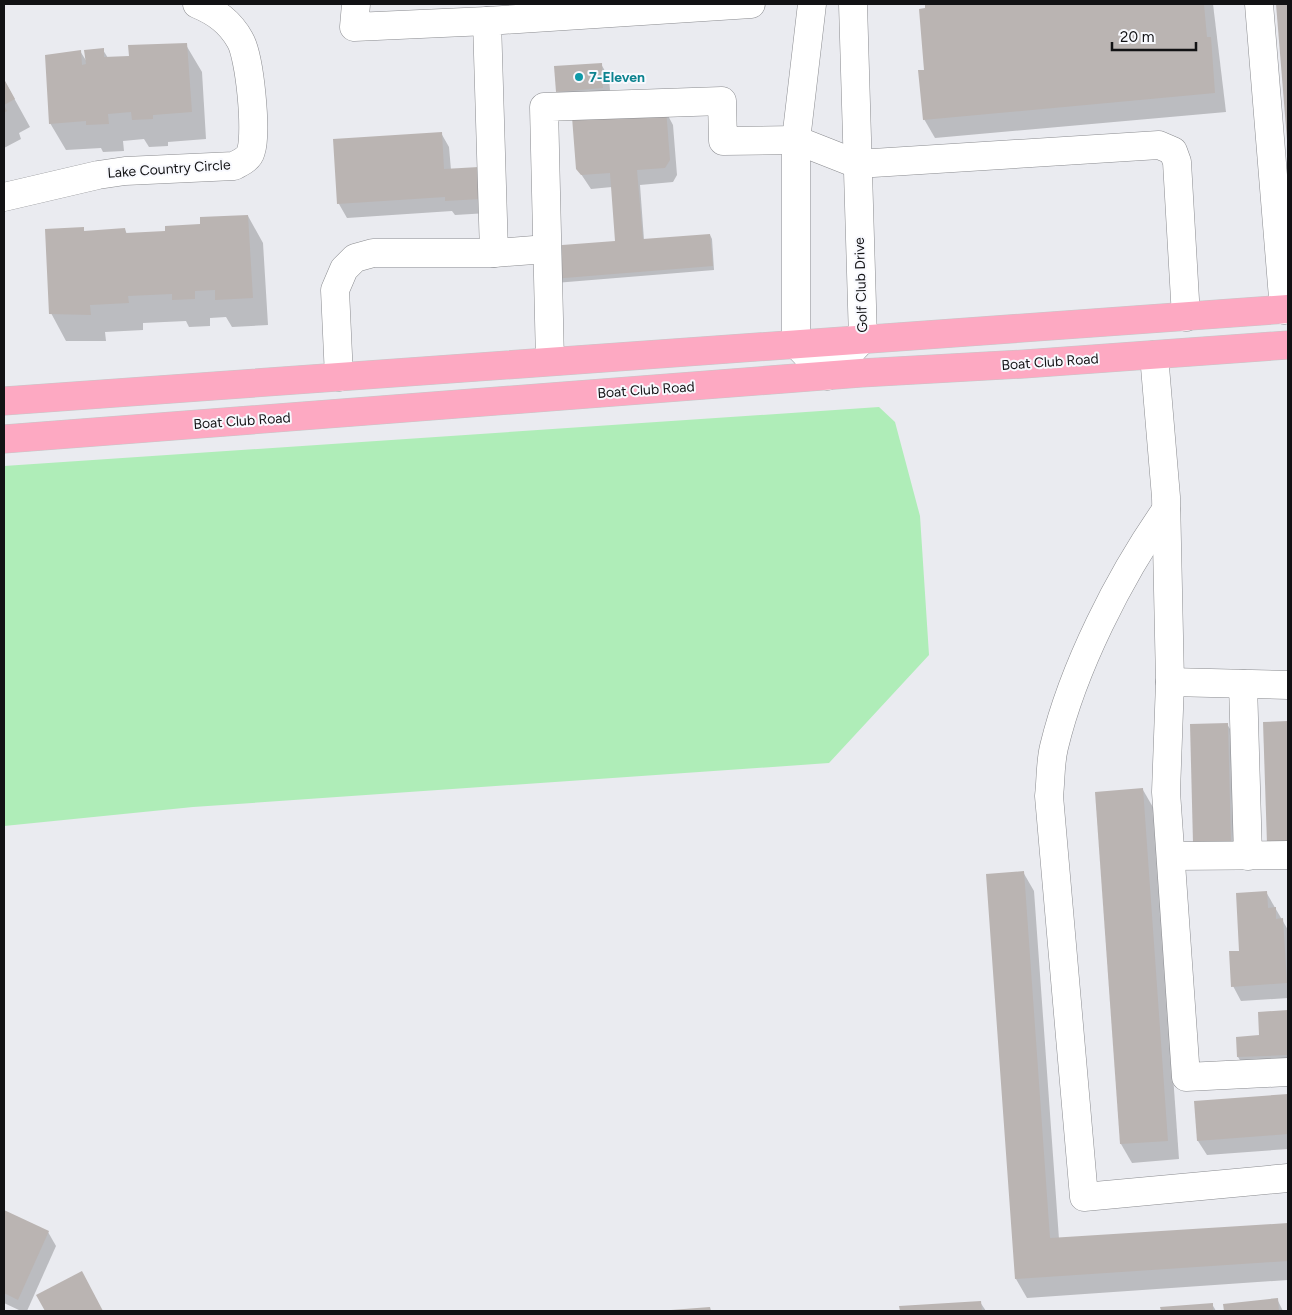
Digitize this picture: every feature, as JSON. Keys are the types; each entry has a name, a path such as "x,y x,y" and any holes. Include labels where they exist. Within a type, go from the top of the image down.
{"main road":[{"path":"4,401 1286,310"},
{"name":"Boat Club Road","path":"4,438 827,376 1288,345"}],"street":[{"name":"Lake Country Circle","path":"4,197 98,175 124,171 234,166 247,158 251,151 252,114 248,62 244,48 231,26 216,12 197,4"},
{"path":"356,4 354,26 487,21 552,10 751,4"},
{"path":"812,4 796,140 796,344 827,376"},
{"name":"Golf Club Drive","path":"827,376 862,339 853,4"},
{"path":"1259,4 1286,310"},
{"path":"487,21 494,253"},
{"path":"550,361 544,107 722,101 723,141 796,140 856,164 1159,145 1173,151 1177,162 1186,317"},
{"path":"339,377 335,290 344,269 355,258 373,254 494,253 547,249"},
{"path":"1154,355 1166,510 1170,682 1166,792 1186,1077 1288,1072"},
{"path":"1166,510 1141,546 1102,622 1073,684 1054,748 1049,796 1084,1197 1288,1178"},
{"path":"1170,682 1288,685"},
{"path":"1243,684 1248,856"},
{"path":"1171,856 1288,855"}],"green space":[{"path":"879,407 895,422 920,516 929,655 829,763 193,807 4,826 4,466"}],"building":[{"path":"925,4 1204,4 1207,37 1211,37 1215,93 923,120 918,70 924,70 919,9 925,8"},
{"path":"1276,4 1288,4 1288,140 1287,140"},
{"path":"187,43 192,112 153,115 153,119 132,120 131,112 108,114 109,124 86,125 86,121 49,124 45,55 81,50 82,65 86,64 84,50 104,48 104,57 129,56 128,45"},
{"name":"7-Eleven","path":"602,63 603,88 556,92 554,66"},
{"path":"4,79 15,99 4,105"},
{"path":"666,109 670,160 665,168 637,170 643,239 710,234 713,266 552,279 549,246 615,241 610,173 581,175 576,169 572,117"},
{"path":"442,132 444,169 479,167 481,199 445,201 445,197 337,204 333,139"},
{"path":"248,215 253,298 215,300 215,290 195,291 195,299 172,300 172,294 128,296 129,303 90,305 91,315 49,314 45,229 84,227 84,231 125,228 126,233 165,231 165,226 200,224 200,217"},
{"path":"1288,721 1288,843 1267,844 1263,722"},
{"path":"1228,723 1231,842 1193,843 1190,724"},
{"path":"1143,788 1168,1141 1120,1144 1095,792"},
{"path":"1024,871 1050,1238 1288,1223 1288,1261 1015,1279 986,874"},
{"path":"1267,891 1268,908 1276,907 1276,919 1283,918 1287,983 1231,987 1229,951 1239,951 1236,893"},
{"path":"1288,1010 1288,1055 1237,1057 1236,1037 1259,1035 1258,1012"},
{"path":"1288,1094 1288,1134 1197,1141 1194,1101"},
{"path":"4,1210 49,1231 18,1300 4,1293"},
{"path":"82,1271 103,1311 45,1311 36,1295"},
{"path":"1278,1298 1279,1311 1224,1311 1223,1304"},
{"path":"981,1301 982,1311 900,1311 899,1306"},
{"path":"1213,1303 1213,1311 1161,1311 1160,1307"},
{"path":"710,1307 711,1311 671,1311 671,1310"}],"place":[{"name":"7-Eleven","path":"579,77"}]}
